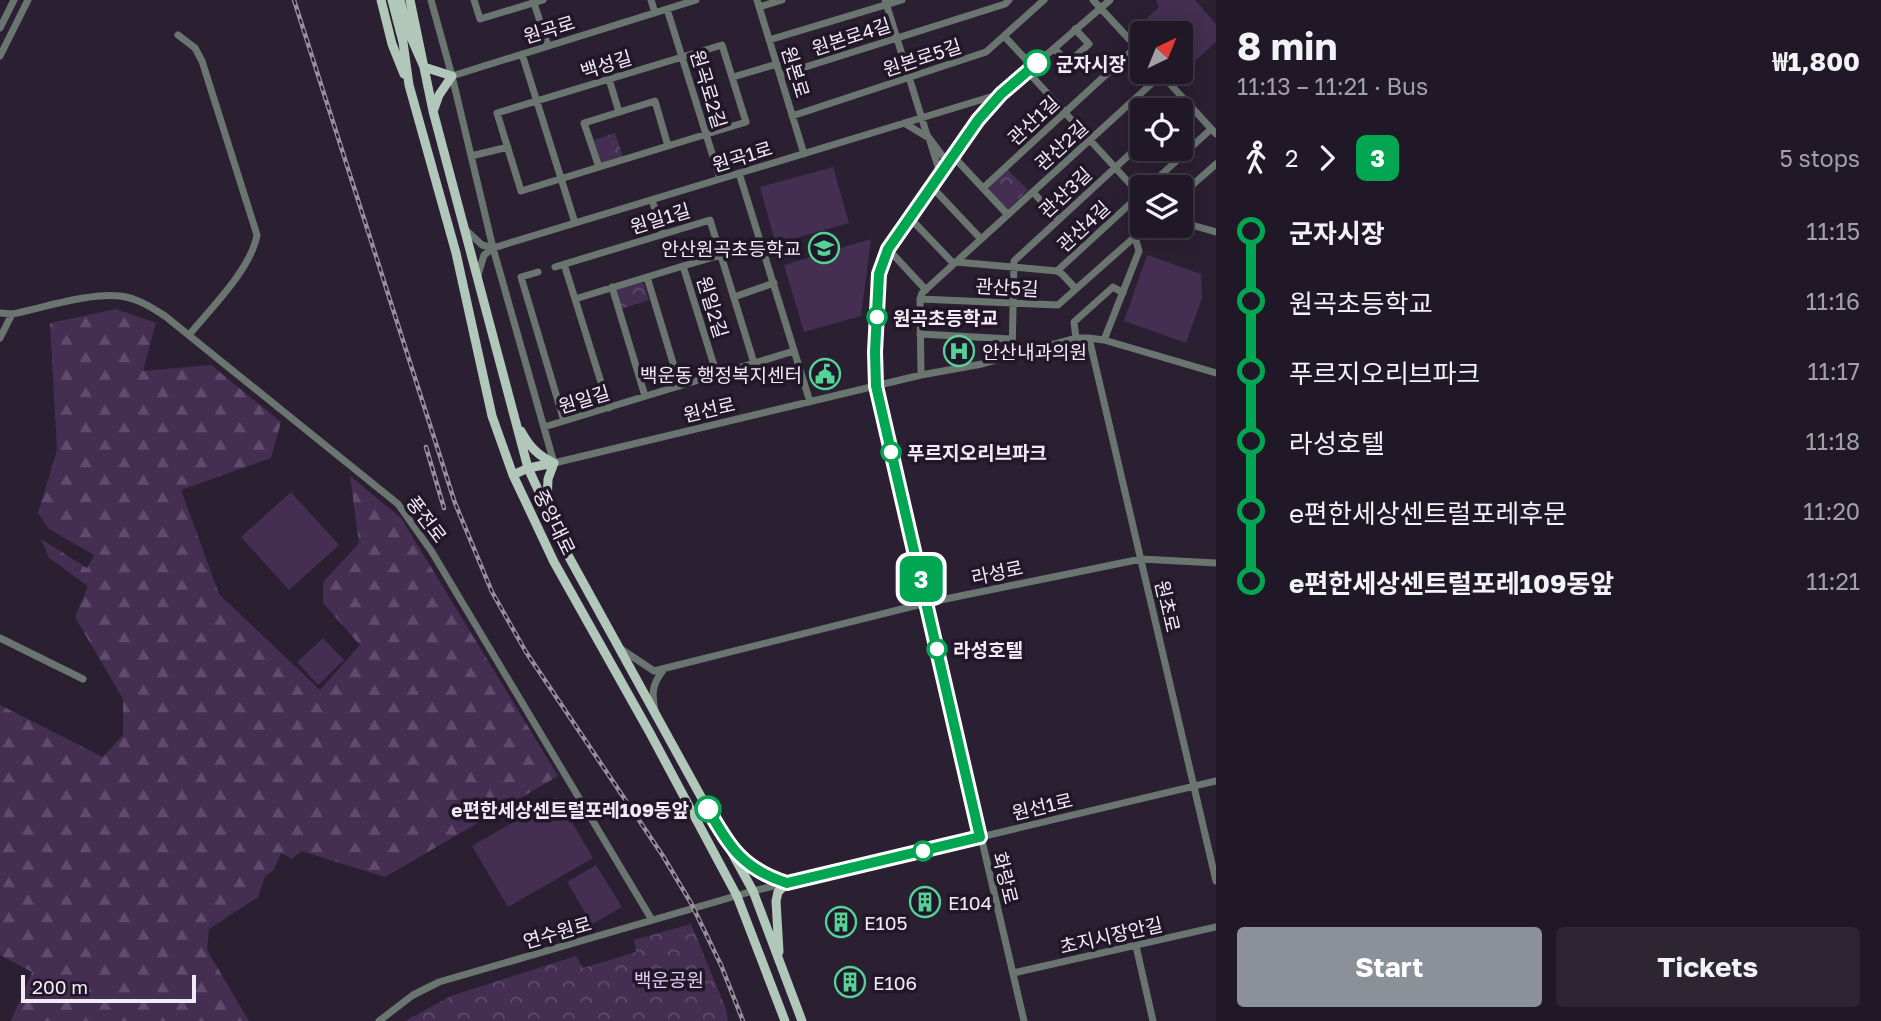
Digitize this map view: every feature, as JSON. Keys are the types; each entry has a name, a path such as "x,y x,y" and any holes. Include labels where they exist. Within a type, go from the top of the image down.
{"main road":[{"path":"381,0 392,44 409,85"},
{"name":"중앙대로","path":"392,0 403,42 409,85 456,253 492,416 513,475 554,562 737,895 785,1021"},
{"path":"400,0 409,33 424,67 452,76 439,95 433,111"},
{"path":"410,0 433,111 528,468 569,557 753,891 802,1021"},
{"path":"514,421 529,445 543,458 554,463"},
{"path":"513,475 528,468 554,463"},
{"path":"549,515 546,495 554,463"},
{"path":"728,846 766,876 787,883 778,892 776,901 781,964"}],"street":[{"path":"0,28 14,0"},
{"path":"0,56 28,0"},
{"path":"431,0 502,282 554,463"},
{"path":"474,0 480,19 539,1 548,46"},
{"path":"651,0 655,13"},
{"name":"원곡로","path":"452,76 696,0"},
{"path":"758,4 782,0"},
{"path":"769,40 886,2 902,0"},
{"name":"원본로4길","path":"780,75 1005,4 1009,0"},
{"path":"1030,0 1036,7"},
{"name":"원본로5길","path":"792,116 986,52 1044,0"},
{"path":"1093,0 1130,40"},
{"name":"화랑로","path":"1024,1021 876,386 879,274 888,249 909,217 1001,94 1110,0"},
{"path":"886,2 940,173"},
{"name":"원본로","path":"758,4 804,154"},
{"name":"원곡로2길","path":"667,9 720,179"},
{"path":"1054,48 1068,64 1088,44 1075,29"},
{"path":"178,35 195,48 202,61 257,235 254,248 240,271 189,335"},
{"path":"1004,36 1065,112 1130,183"},
{"name":"백성길","path":"722,45 746,122 521,191 497,113 682,57 722,45"},
{"name":"관산1길","path":"983,188 1130,52"},
{"path":"522,54 575,223"},
{"path":"733,78 777,64"},
{"path":"609,79 620,112"},
{"name":"관산2길","path":"920,299 926,290 1149,84"},
{"path":"1170,84 1182,98"},
{"name":"원곡1로","path":"493,248 1001,94"},
{"path":"598,167 584,123 655,101 668,146"},
{"path":"1162,175 1214,132 1193,110"},
{"path":"904,123 929,138 1008,215"},
{"path":"471,156 508,147"},
{"name":"관산3길","path":"1013,267 1014,261 1130,154"},
{"path":"1193,184 1216,164"},
{"path":"739,173 810,401"},
{"path":"931,186 981,239"},
{"path":"1033,192 1058,220"},
{"path":"652,200 663,234"},
{"name":"관산4길","path":"955,263 1057,271 1130,206"},
{"path":"909,217 955,263"},
{"name":"원일1길","path":"555,267 710,220 754,363"},
{"path":"1193,225 1216,232"},
{"path":"466,230 475,240 493,248"},
{"name":"관산5길","path":"920,299 1058,305 1134,238"},
{"path":"1104,340 1139,251 1135,238"},
{"path":"477,275 484,255 493,248"},
{"path":"888,249 926,290"},
{"path":"683,266 721,254"},
{"path":"564,264 608,408"},
{"name":"원일2길","path":"575,299 683,266 717,375"},
{"path":"1012,356 1013,267"},
{"path":"1057,271 1076,289"},
{"path":"502,282 538,272"},
{"path":"521,277 564,421"},
{"path":"647,277 680,386"},
{"path":"734,297 774,283"},
{"path":"612,287 645,397"},
{"path":"1076,338 1074,322 1113,287 1124,293"},
{"name":"풍전로","path":"0,313 12,314 106,295 142,302 165,316 398,504 432,552 652,920"},
{"path":"920,299 921,375"},
{"path":"0,338 12,314"},
{"path":"920,334 1011,339"},
{"name":"원선로","path":"554,463 921,375 1012,356 1076,338 1104,340 1216,373"},
{"name":"원초로","path":"1089,338 1216,881"},
{"name":"원일길","path":"544,427 794,351"},
{"name":"라성로","path":"664,669 926,603 1141,559 1216,563"},
{"path":"0,638 83,679"},
{"path":"620,648 654,671 664,669"},
{"path":"655,713 652,695 654,681 664,669"},
{"name":"원선1로","path":"753,891 1216,781"},
{"name":"연수원로","path":"379,1021 413,995 439,982 753,891"},
{"name":"초지시장안길","path":"1013,973 1216,927"},
{"path":"1136,946 1153,1021"}],"green space":[{"path":"1156,0 1195,0 1216,24 1216,42 1194,62 1194,21 1144,21 1159,7"},
{"path":"615,133 623,157 603,163 594,140"},
{"path":"833,167 849,223 782,242 774,238 760,187"},
{"path":"1007,169 1028,190 1007,210 987,187"},
{"path":"871,239 861,316 804,332 784,265"},
{"path":"1147,255 1201,274 1202,298 1186,343 1124,321"},
{"path":"641,282 649,300 621,309 616,292 618,289"},
{"path":"116,309 156,323 143,371 211,365 281,422 271,458 181,490 219,594 320,690 360,645 323,603 323,582 359,543 350,476 401,518 558,776 385,877 301,851 292,859 281,853 274,870 265,876 258,897 209,929 207,950 249,1021 11,1021 32,972 0,955 0,705 103,757 123,735 123,699 75,617 88,586 49,558 41,539 87,568 94,555 49,529 38,513 57,450 50,323"},
{"path":"291,492 339,545 289,590 241,537"},
{"path":"323,638 344,660 318,685 297,662"},
{"path":"557,797 593,858 508,907 472,846"},
{"path":"596,865 622,907 592,924 567,882"},
{"name":"백운공원","path":"691,924 726,1009 728,1021 405,1021 451,996 576,956 583,968 636,952 634,940"}],"railway":[{"path":"294,0 455,503 492,592 526,652 663,856 691,903 721,965 743,1021"},
{"path":"426,447 444,508"}],"bus line":[{"name":"3","path":"708,809 728,846 766,876 787,883 980,837 876,386 879,274 893,241 978,120 1001,94 1037,63"}],"place":[{"name":"군자시장","path":"1037,63"},
{"name":"안산원곡초등학교","path":"824,248"},
{"name":"원곡초등학교","path":"877,317"},
{"name":"안산내과의원","path":"959,351"},
{"name":"백운동 행정복지센터","path":"825,374"},
{"name":"푸르지오리브파크","path":"891,452"},
{"name":"라성호텔","path":"937,649"},
{"name":"e편한세상센트럴포레109동앞","path":"708,809"},
{"name":"E104","path":"925,902"},
{"name":"E105","path":"841,922"},
{"name":"E106","path":"850,982"}]}
